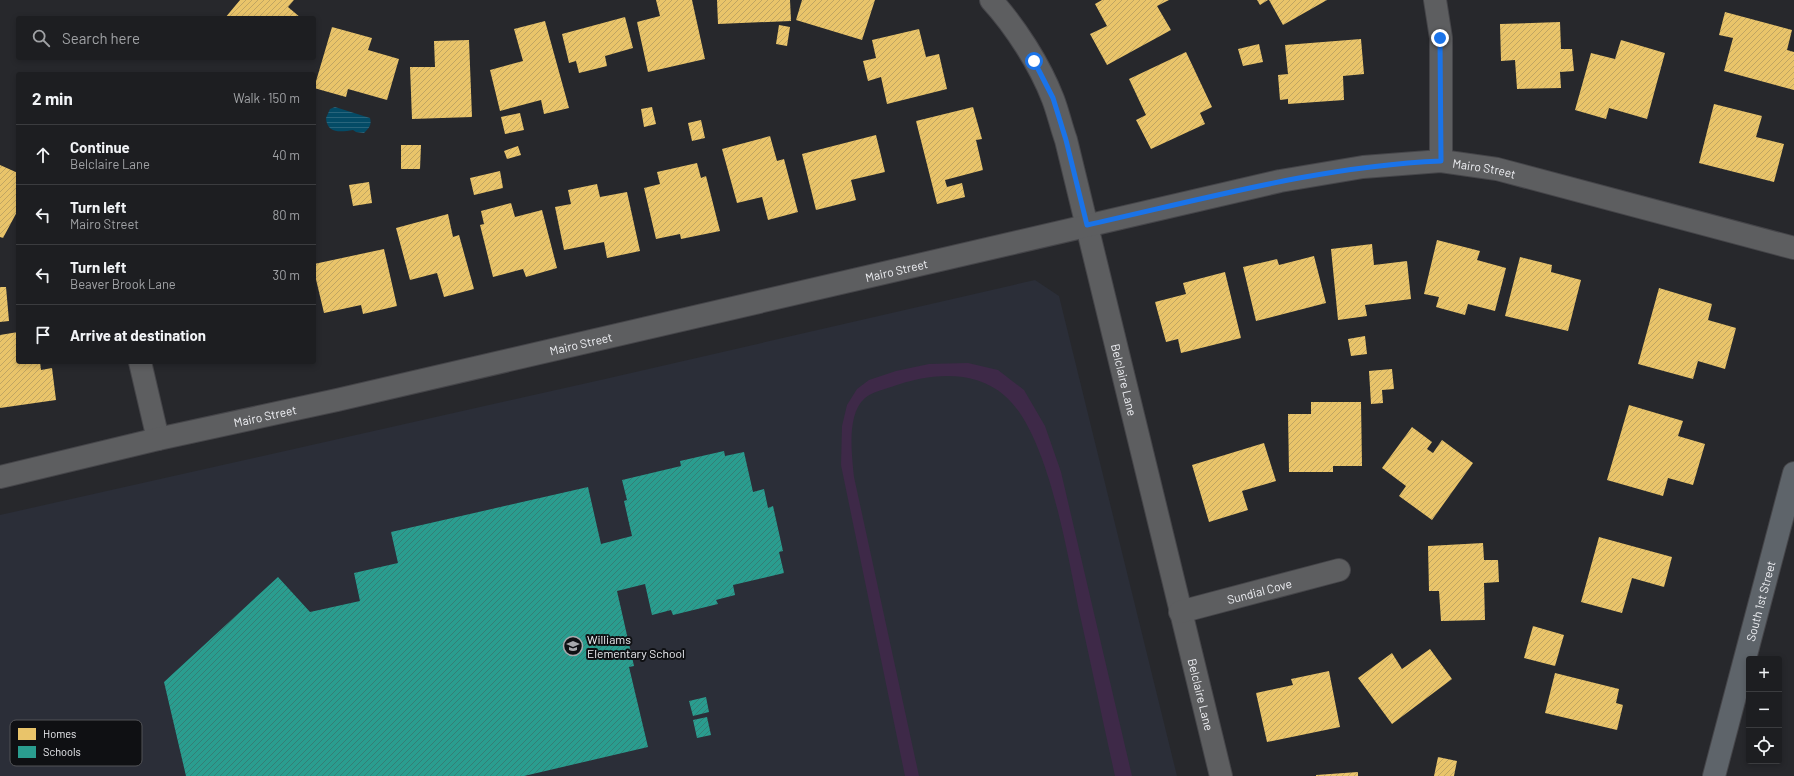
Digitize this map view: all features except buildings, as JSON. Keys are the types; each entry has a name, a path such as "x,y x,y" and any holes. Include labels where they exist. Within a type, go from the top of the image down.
{"main road":[{"name":"South 1st Street","path":"1714,776 1794,473"}],"street":[{"name":"Belclaire Lane","path":"990,0 1004,14 1034,61 1053,98 1066,140 1221,776"},
{"path":"1435,0 1440,38 1441,161"},
{"name":"Mairo Street","path":"0,477 158,439 338,400 1280,181 1363,167 1441,161 1497,169 1794,248"},
{"path":"140,364 158,439"},
{"name":"Sundial Cove","path":"1180,612 1339,570"}],"shaded area":[{"name":"Williams Elementary School","path":"1035,280 1059,296 1177,776 0,776 0,515 605,379"},
{"path":"968,363 998,370 1024,390 1045,426 1061,472 1132,776 1115,776 1063,531 1045,467 1034,438 1020,414 1005,396 992,387 979,381 965,377 950,376 920,379 871,394 859,405 853,424 852,447 854,477 919,776 905,776 841,465 842,426 847,405 857,389 869,380 896,371 929,364"}],"water":[{"path":"335,107 370,118 370,126 364,133 353,130 335,131 329,127 326,118 330,109"}],"place":[{"name":"Williams Elementary School","path":"573,646"}],"route":[{"path":"1034,61 1053,98 1066,140 1087,225 1280,181 1363,167 1405,162 1441,161 1440,38"}]}
